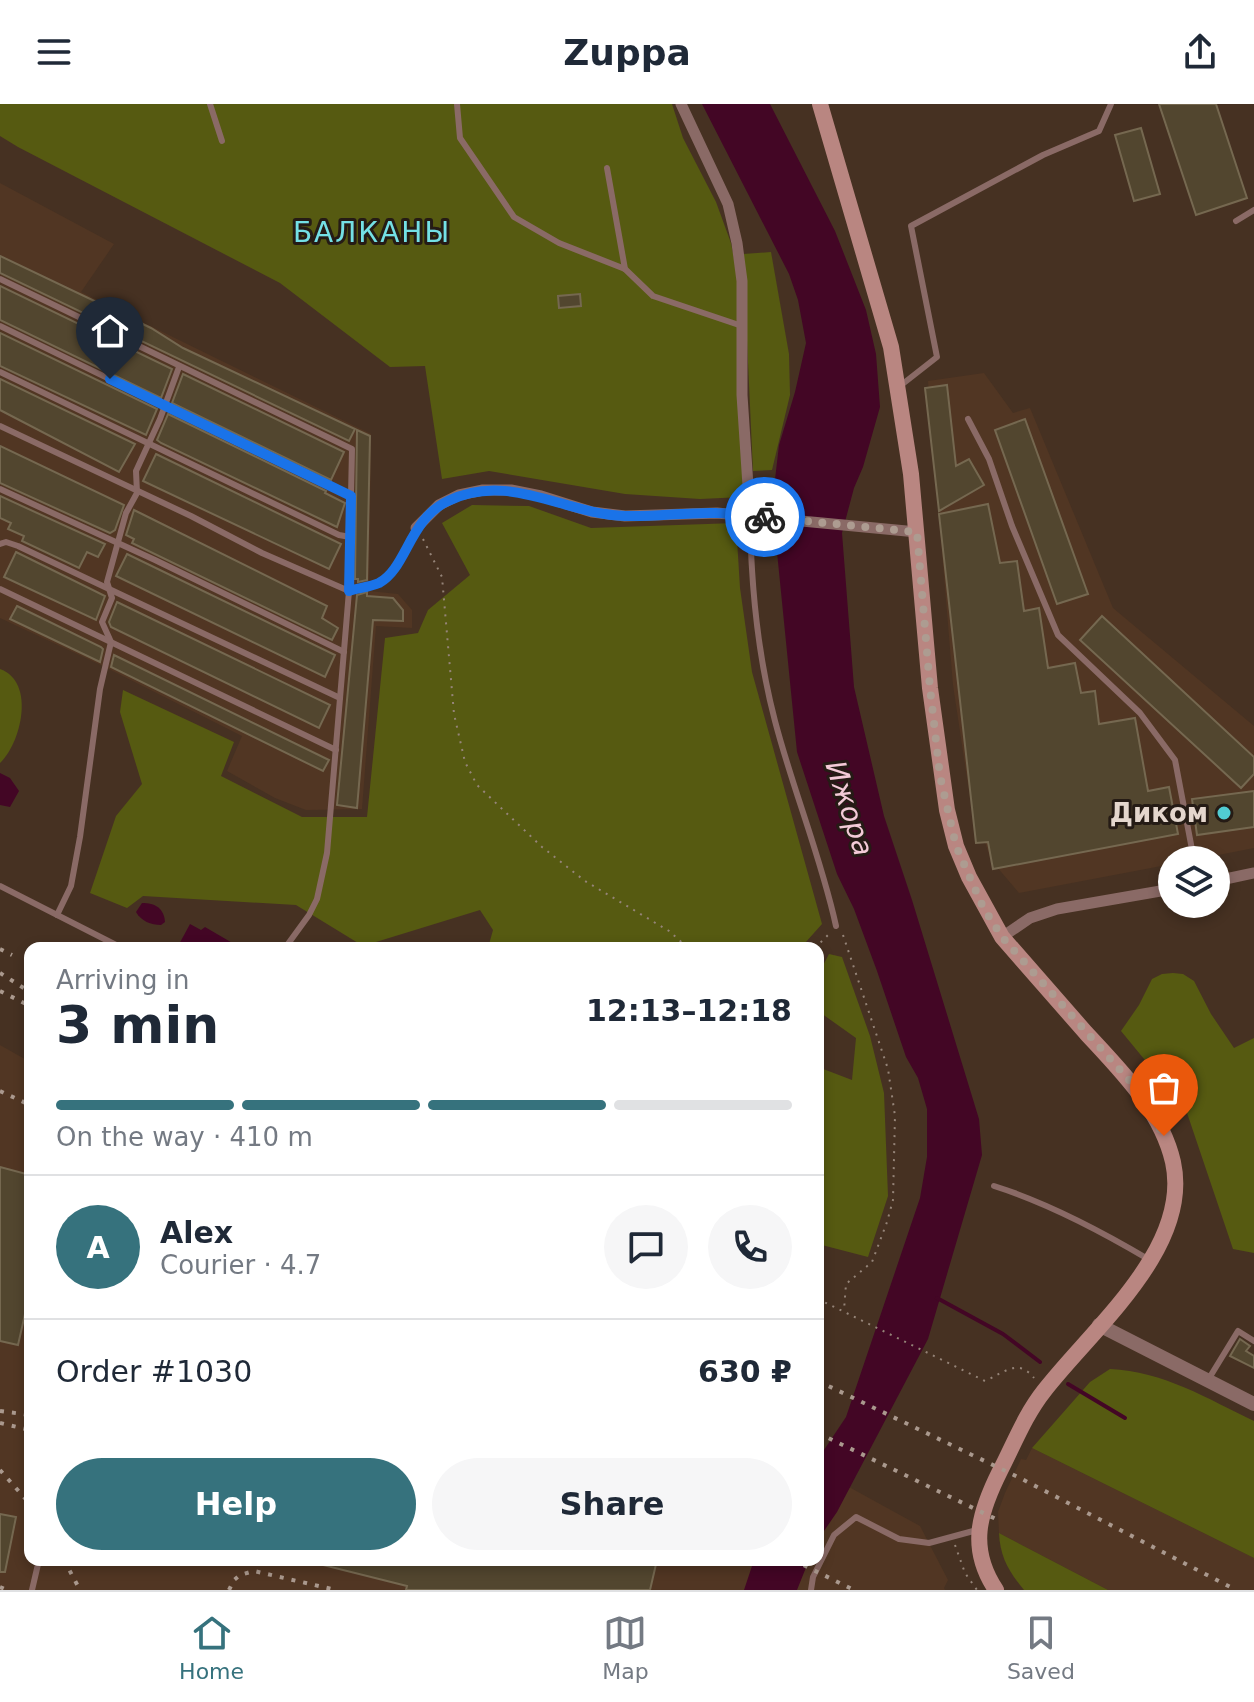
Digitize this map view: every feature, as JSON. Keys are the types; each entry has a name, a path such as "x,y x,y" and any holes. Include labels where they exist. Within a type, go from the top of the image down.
{"main road":[{"path":"820,104 891,347 911,474 930,688 947,810 956,846 1002,937 1130,1081 1158,1123 1173,1163 1175,1187 1172,1216 1166,1233 1151,1260 1033,1408 984,1507 979,1529 982,1563 996,1590"}],"street":[{"path":"681,104 728,204 737,243 742,281 742,395 750,516"},
{"path":"416,528 439,505 459,495 483,490 511,490 592,512 625,516 717,513 917,532"},
{"path":"1230,878 1254,873"},
{"path":"1002,937 1030,918 1057,909 1158,891"},
{"path":"1099,1325 1254,1404"}],"lane":[{"path":"210,104 222,141"},
{"path":"457,104 460,138 514,217 559,243 625,269 653,296 742,326"},
{"path":"897,388 937,357 911,226 1043,155 1099,131 1111,104"},
{"path":"607,168 625,269"},
{"path":"1236,221 1254,210"},
{"path":"0,279 352,449 349,591 327,853 317,899 289,942"},
{"path":"0,326 351,496"},
{"path":"57,915 71,886 101,677 111,642 102,622 112,598 107,582 126,513 137,493 136,471 179,367"},
{"path":"0,372 339,535 350,537"},
{"path":"968,419 989,459 1012,526 1058,635 1140,713 1175,760 1191,846"},
{"path":"0,426 262,553 349,591 379,583 393,571 416,528"},
{"path":"0,489 344,652"},
{"path":"750,516 753,605 762,667 775,722 836,926"},
{"path":"0,544 6,542 18,546 134,598 340,698"},
{"path":"0,589 336,750"},
{"path":"0,886 110,942"},
{"path":"994,1186 1028,1196 1151,1260"},
{"path":"1207,1381 1238,1331 1254,1341"},
{"path":"824,1555 834,1535 856,1517 899,1539 929,1543 979,1529"},
{"path":"32,1590 38,1566"},
{"path":"811,1590 818,1566"}],"path":[{"path":"416,528 442,577 454,714 465,762 477,785 553,856 585,881 669,931 681,942"},
{"path":"821,942 836,926 846,938 892,1087 895,1116 893,1200 872,1262 846,1284 844,1310"},
{"path":"824,1302 985,1381 1015,1367 1027,1370 1035,1380"},
{"path":"952,1536 965,1573 977,1590"}],"shaded area":[{"path":"0,104 672,104 683,138 716,202 731,243 738,279 743,497 700,499 625,494 489,471 442,479 425,366 390,367 280,283 0,136"},
{"path":"0,183 114,244 81,292 371,434 369,591 398,594 412,610 412,628 376,626 362,809 306,810 275,798 227,771 242,736 0,618"},
{"path":"771,252 789,354 790,395 772,470 753,471 743,254"},
{"name":"Диком","path":"984,373 1013,413 1030,408 1113,608 1254,726 1254,848 1230,853 1230,846 1158,846 1158,867 1019,893 991,860 970,798 953,685 928,381"},
{"path":"472,505 529,506 591,528 736,523 740,588 752,672 822,924 806,942 490,942 493,930 480,910 376,942 356,942 296,905 143,896 127,908 90,893 116,816 142,784 120,712 123,690 234,742 221,776 302,817 367,817 385,638 418,633 428,610 470,575 442,523"},
{"path":"0,669 11,676 18,686 21,713 14,742 0,763"},
{"path":"829,954 842,957 870,1036 884,1093 888,1196 868,1257 824,1246 824,1069 852,1080 856,1038 824,1015 824,964"},
{"path":"1173,973 1183,974 1194,981 1234,1048 1254,1038 1254,1253 1233,1249 1186,1110 1121,1031 1152,979"},
{"path":"0,1045 24,1059 24,1566 824,1566 824,1473 920,1526 948,1580 945,1590 0,1590"},
{"path":"1110,1369 1167,1381 1254,1421 1254,1558 1032,1448 1090,1382"},
{"path":"1032,1448 1254,1558 1254,1590 1108,1590 999,1533 998,1512 1005,1493 1021,1459 1026,1460"},
{"path":"999,1533 1108,1590 1024,1590 1006,1564"}],"water":[{"name":"Ижора","path":"702,104 770,104 835,231 866,310 876,354 880,407 842,533 854,687 884,816 979,1119 982,1155 928,1339 824,1531 824,1450 846,1417 920,1198 927,1157 927,1109 854,909 837,874 797,752 776,542 774,488 779,445 806,343 798,300 789,274"},
{"path":"0,773 10,778 19,791 10,807 0,805"},
{"path":"142,903 158,907 165,922 154,924 141,918 136,912"},
{"path":"190,924 201,930 205,927 231,942 180,942"},
{"path":"752,1566 807,1566 797,1590 744,1590"}],"building":[{"path":"1159,104 1216,104 1247,198 1196,215"},
{"path":"1141,128 1160,194 1134,201 1115,135"},
{"path":"0,256 151,328 183,348 355,429 349,441 0,273"},
{"path":"0,286 172,369 161,398 0,320"},
{"path":"580,294 581,306 559,308 558,296"},
{"path":"0,333 157,409 146,435 0,366"},
{"path":"183,374 344,452 331,480 172,403"},
{"path":"0,379 135,444 119,472 0,410"},
{"path":"947,385 956,466 969,459 984,485 939,511 925,388"},
{"path":"168,414 345,503 337,527 161,443 157,440"},
{"path":"1025,419 1088,594 1057,604 995,430"},
{"path":"357,430 370,436 367,580 358,582 355,579"},
{"path":"0,446 124,505 115,530 110,533 0,483"},
{"path":"156,454 341,544 329,569 143,481"},
{"path":"0,496 105,544 98,557 87,552 79,568 22,541 24,536 8,529 11,523 0,518"},
{"path":"988,504 1000,563 1017,561 1024,611 1039,608 1048,668 1075,663 1081,693 1095,691 1099,724 1135,718 1148,791 1169,787 1178,834 993,869 988,842 976,843 939,514"},
{"path":"134,510 327,606 322,618 338,628 332,640 132,543 134,539 126,535"},
{"path":"16,552 105,596 96,620 4,577"},
{"path":"127,554 335,655 325,677 116,576"},
{"path":"367,592 367,596 393,598 403,610 403,621 373,620 357,808 337,805 357,595"},
{"path":"117,602 330,705 319,728 111,627 109,622"},
{"path":"17,606 101,647 100,662 10,619"},
{"path":"1102,616 1254,757 1254,774 1241,788 1080,640"},
{"path":"114,655 329,760 323,771 111,667"},
{"name":"Диком","path":"1254,791 1254,827 1197,835 1192,799"},
{"path":"0,1167 24,1173 24,1318 18,1345 0,1341"},
{"path":"1240,1339 1250,1346 1246,1351 1254,1356 1254,1368 1230,1356"},
{"path":"0,1514 16,1517 5,1572 0,1572"},
{"path":"327,1566 656,1566 650,1590 406,1590 407,1586"}],"waterway":[{"path":"937,1298 1003,1334 1040,1362"},
{"path":"1068,1384 1125,1418"}],"railway":[{"path":"0,949 12,955"},
{"path":"0,973 24,988"},
{"path":"0,991 24,1003"},
{"path":"0,1091 24,1102"},
{"path":"824,1384 1018,1477 1236,1590"},
{"path":"0,1411 24,1414"},
{"path":"0,1423 24,1429"},
{"path":"824,1436 1000,1521"},
{"path":"0,1470 24,1497"},
{"path":"67,1566 80,1590"},
{"path":"805,1566 854,1590"},
{"path":"229,1590 240,1575 254,1571 336,1590"},
{"path":"0,1587 7,1590"}],"way so far":[{"path":"765,517 917,532 940,776 956,846 983,907 1002,937 1130,1081 1164,1136"}],"place":[{"name":"Диком","path":"1224,813"}],"district":[{"name":"БАЛКАНЫ","path":"372,232"}],"route":[{"path":"110,379 351,496 349,591 379,583 393,571 416,528 439,505 459,495 483,490 511,490 592,512 625,516 717,513 765,517"}]}
